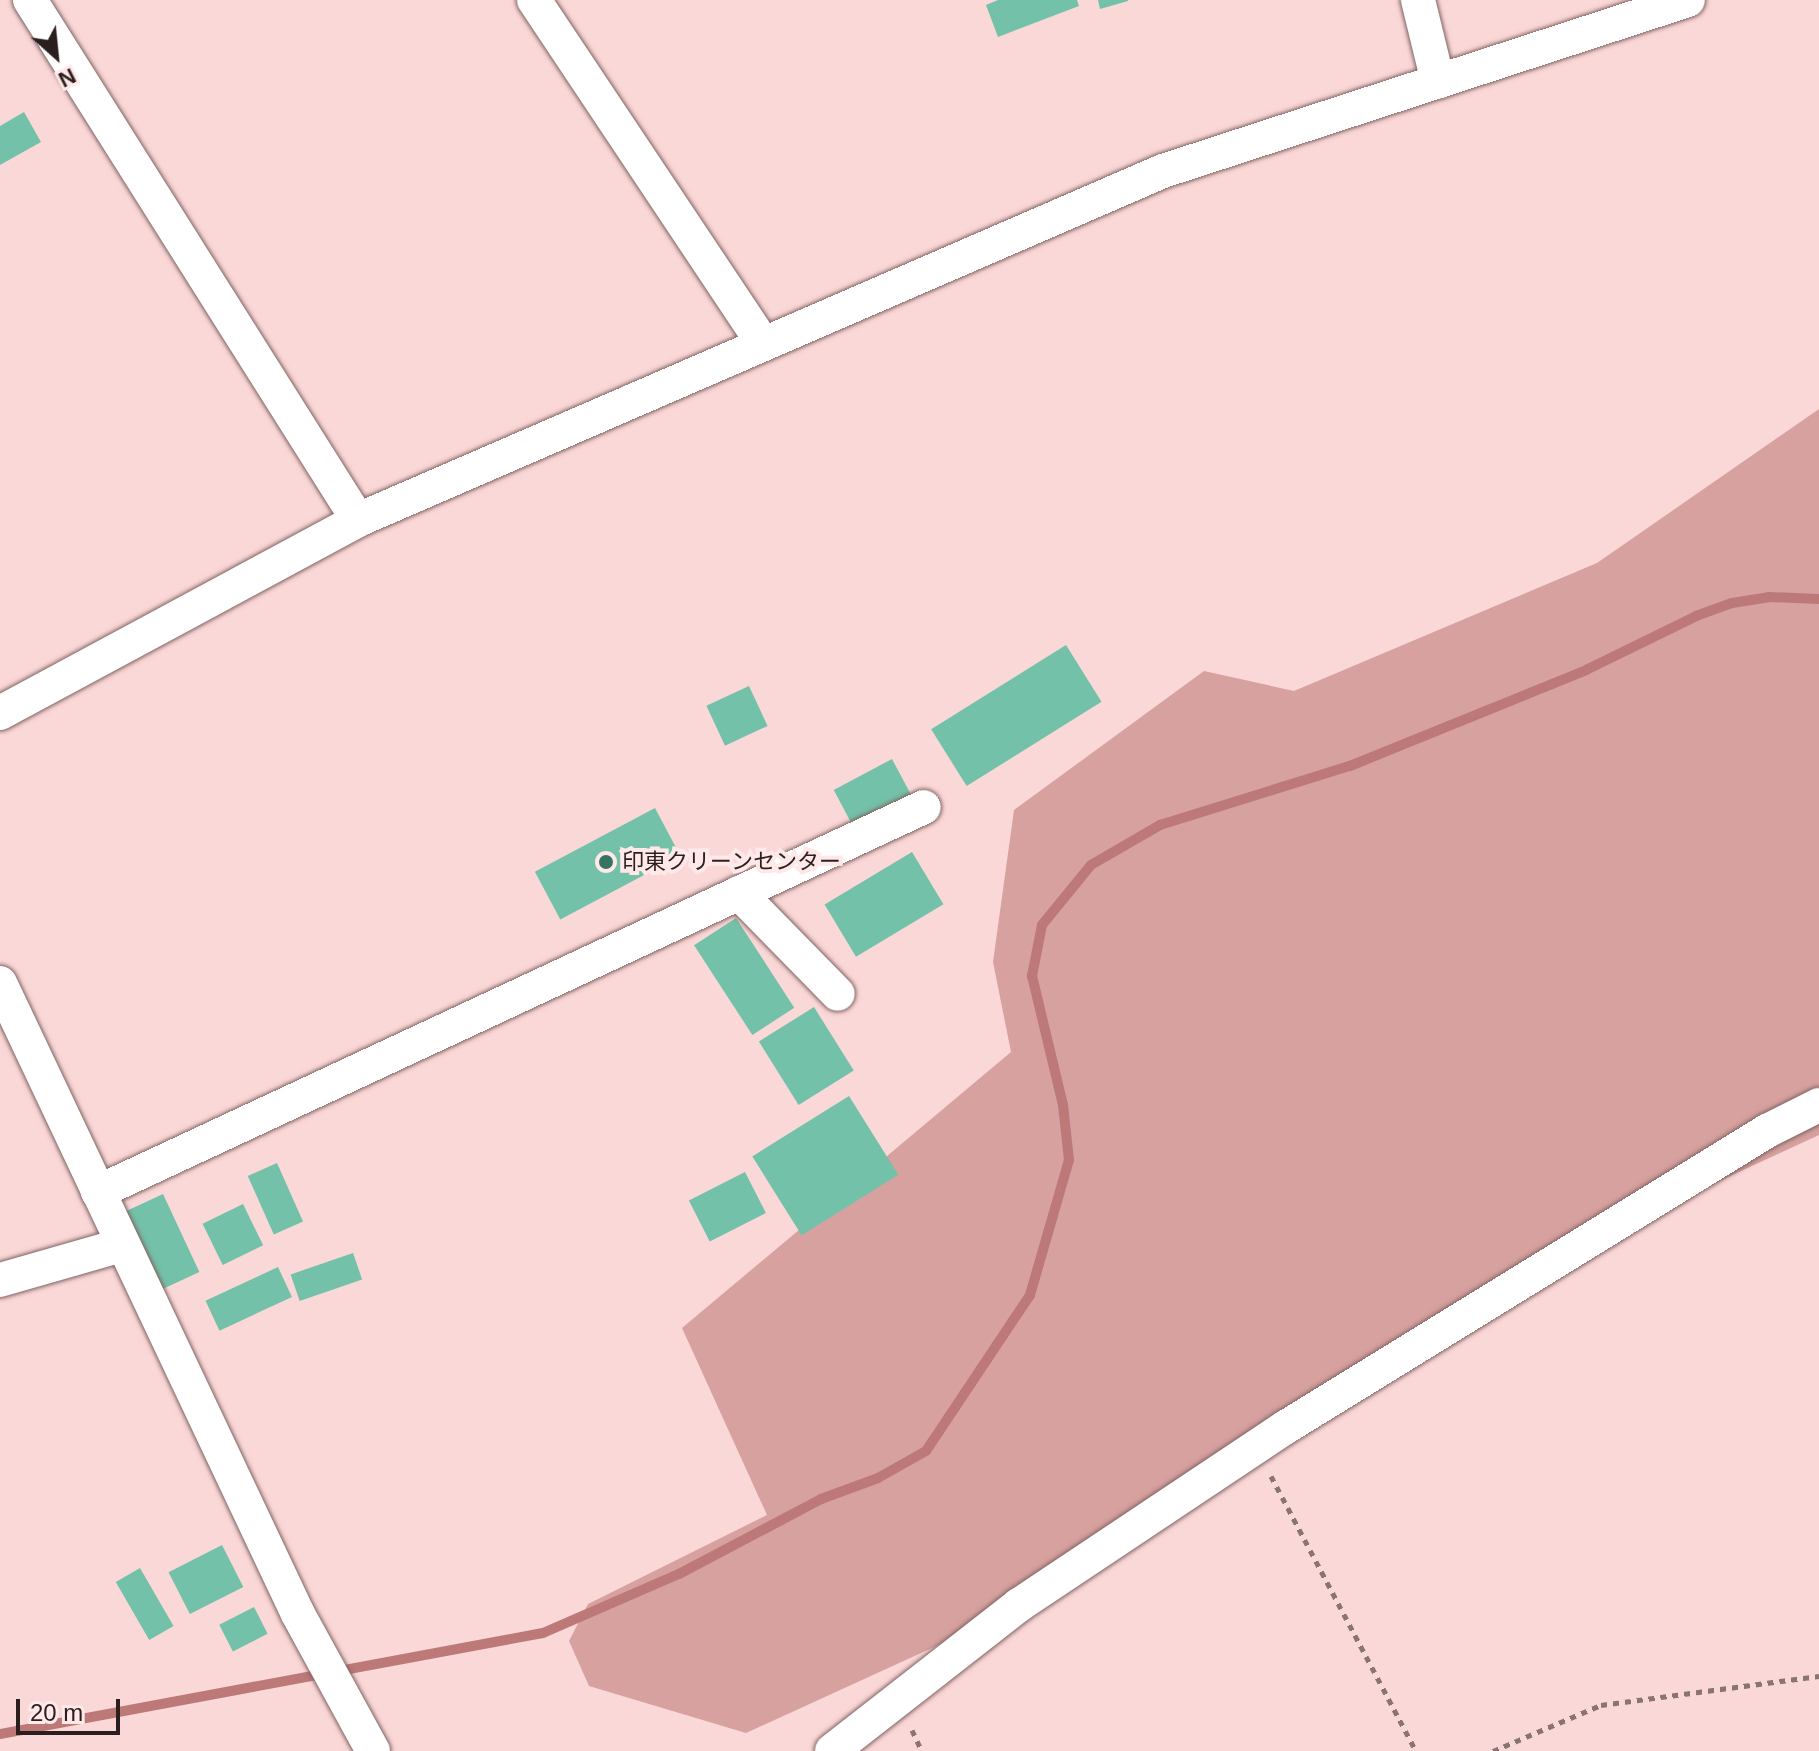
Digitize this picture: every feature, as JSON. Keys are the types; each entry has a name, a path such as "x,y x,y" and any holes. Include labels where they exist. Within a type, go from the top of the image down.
{"street":[{"path":"30,0 358,520"},
{"path":"534,0 763,344"},
{"path":"1418,0 1438,82"},
{"path":"0,713 358,520 1163,171 1688,0"},
{"path":"98,1192 924,807"},
{"path":"739,893 838,994"},
{"path":"0,983 298,1614 373,1751"},
{"path":"832,1751 1019,1605 1286,1427 1754,1139 1819,1105"},
{"path":"0,1280 122,1245"}],"path":[{"path":"1269,1472 1416,1751"},
{"path":"1493,1751 1601,1705 1819,1676"}],"shaded area":[{"path":"1819,409 1819,1135 1502,1282 1002,1616 746,1733 589,1686 569,1641 588,1604 767,1515 682,1328 1011,1052 993,962 1014,810 1204,671 1294,691 1597,563"}],"building":[{"path":"998,0 1077,0 1079,6 998,37 986,5"},
{"path":"1098,0 1128,0 1128,1 1100,9"},
{"path":"24,112 41,142 0,165 0,126"},
{"path":"1066,645 1102,702 967,786 931,729"},
{"path":"749,686 768,726 725,746 706,706"},
{"path":"892,759 912,796 853,827 834,790"},
{"name":"印東クリーンセンター","path":"655,808 680,856 560,920 535,872"},
{"path":"912,852 943,904 856,957 825,905"},
{"path":"736,918 794,1008 752,1035 694,945"},
{"path":"814,1007 854,1071 799,1105 759,1041"},
{"path":"849,1096 898,1175 802,1235 752,1156"},
{"path":"277,1163 303,1221 274,1234 248,1176"},
{"path":"745,1172 766,1213 710,1242 689,1201"},
{"path":"163,1194 199,1272 159,1291 123,1213"},
{"path":"243,1204 263,1245 223,1265 203,1224"},
{"path":"353,1253 362,1279 300,1301 291,1274"},
{"path":"278,1267 292,1297 219,1331 205,1301"},
{"path":"222,1545 243,1587 190,1614 169,1572"},
{"path":"140,1568 174,1626 149,1640 116,1582"},
{"path":"254,1607 268,1634 233,1651 219,1625"}],"waterway":[{"path":"0,1734 543,1633 679,1574 821,1499 878,1478 926,1451 1030,1295 1069,1160 1063,1105 1032,976 1042,925 1091,865 1160,825 1350,766 1586,670 1696,616 1732,603 1769,597 1819,599"}],"place":[{"name":"印東クリーンセンター","path":"606,862"}]}
